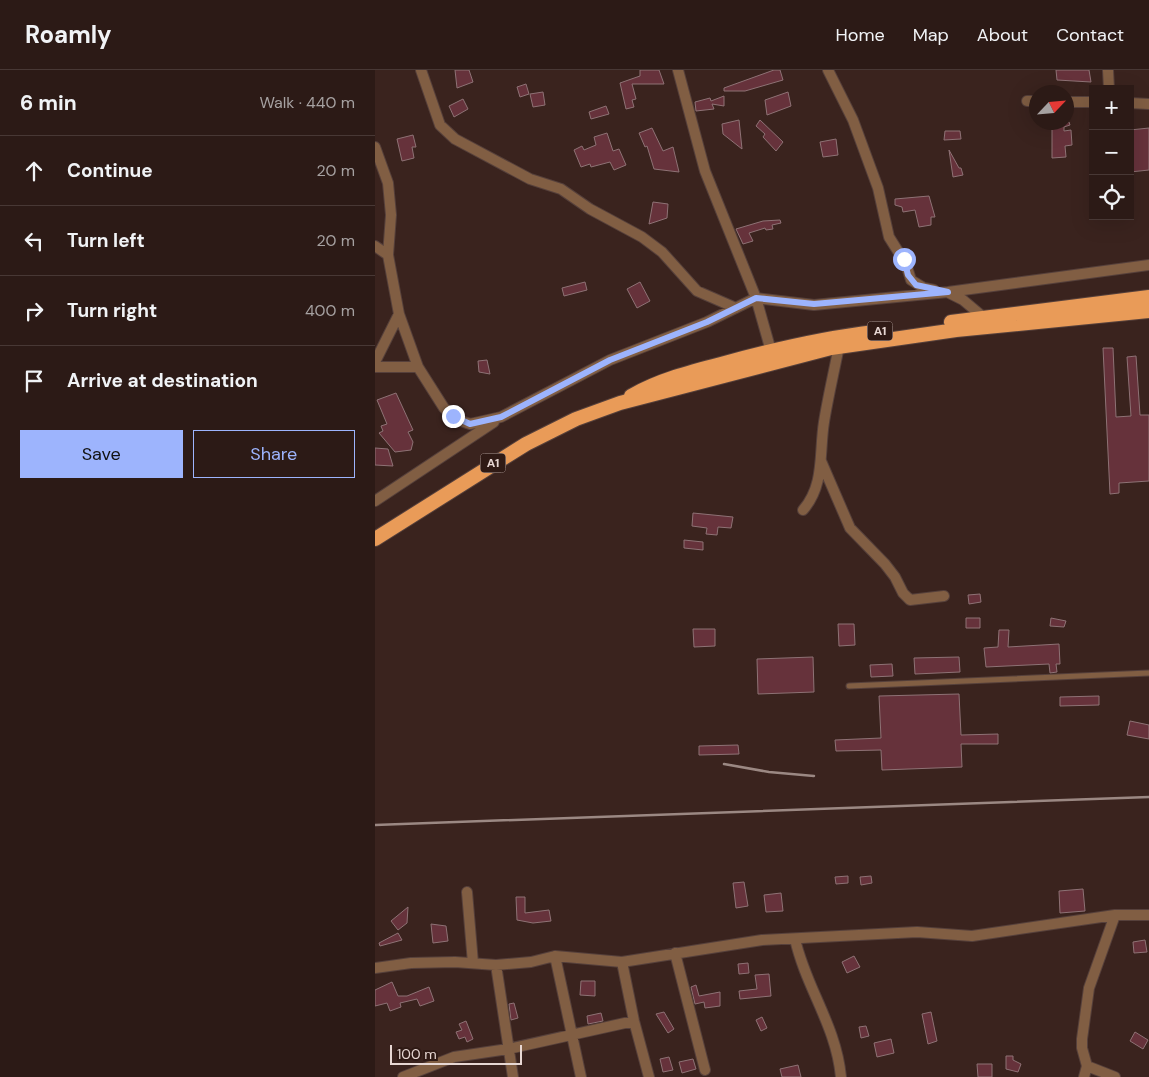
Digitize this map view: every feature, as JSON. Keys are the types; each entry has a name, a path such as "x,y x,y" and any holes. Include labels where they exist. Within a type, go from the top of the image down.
{"highway":[{"name":"A1","path":"375,539 526,444 576,419 620,403 654,395 828,338 982,316 1149,297"},
{"name":"A1","path":"772,356 956,330 1149,311"}],"street":[{"path":"421,70 440,125 455,139 530,179 561,189 590,209 643,237 663,252 697,290 736,308"},
{"path":"678,70 705,171 756,298 772,356"},
{"path":"829,70 853,120 878,188 889,237 907,264 911,280 924,288 948,292 963,300 982,316"},
{"path":"1109,70 1109,85"},
{"path":"1074,102 1089,102"},
{"path":"1134,103 1149,104"},
{"path":"375,147 388,183 391,215 388,255 399,314 418,367 445,408 461,422 479,424 501,417"},
{"path":"375,246 388,255"},
{"path":"375,501 501,417 610,360 756,298 814,304 948,292 1149,266"},
{"path":"375,362 399,314"},
{"path":"803,510 811,501 817,486 821,461 823,423 839,346"},
{"path":"375,367 418,367"},
{"path":"821,461 850,528 885,564 895,577 903,593 910,600 944,596"},
{"path":"467,892 473,963"},
{"path":"375,968 411,963 496,965 531,962 555,956 622,962 762,940 917,932 972,936 1115,915 1149,915"},
{"path":"1084,1077 1087,1066 1082,1039 1089,988 1115,915"},
{"path":"795,939 806,976 825,1013 834,1039 841,1077"},
{"path":"675,954 705,1070"},
{"path":"555,956 581,1077"},
{"path":"622,962 634,1021 649,1077"},
{"path":"496,965 513,1077"},
{"path":"403,1077 455,1057 508,1048 634,1021"},
{"path":"1087,1066 1115,1077"}],"lane":[{"path":"849,686 1149,673"}],"building":[{"path":"455,70 469,70 473,82 457,88"},
{"path":"640,70 659,70 664,84 632,84 636,99 632,100 634,107 626,109 620,83 640,76"},
{"path":"774,70 780,70 783,80 745,91 724,91 724,88"},
{"path":"1056,70 1089,70 1091,82 1057,80"},
{"path":"526,84 529,94 520,97 517,87"},
{"path":"543,92 545,105 533,107 530,94"},
{"path":"788,92 791,106 767,115 765,100"},
{"path":"724,96 724,106 712,104 714,109 696,111 695,102 710,98 711,101"},
{"path":"463,99 468,109 454,117 449,106"},
{"path":"606,106 609,114 591,119 589,112"},
{"path":"739,120 742,149 723,134 722,124"},
{"path":"760,120 783,142 776,151 763,137 765,134 756,126"},
{"path":"652,128 663,151 673,147 679,172 654,169 647,146 645,147 639,133"},
{"path":"1149,128 1149,170 1134,172 1134,130"},
{"path":"1052,130 1071,130 1072,145 1065,146 1066,157 1052,158"},
{"path":"945,131 960,131 961,139 944,140"},
{"path":"607,133 613,151 619,149 626,165 614,170 610,162 591,167 590,164 581,167 574,150 582,146 584,150 596,145 594,137"},
{"path":"413,135 416,147 412,147 414,158 402,161 397,139"},
{"path":"836,139 838,155 823,157 820,142"},
{"path":"949,150 959,168 961,168 963,175 953,177"},
{"path":"929,196 935,217 931,217 931,225 919,227 915,210 903,212 902,207 895,205 895,199"},
{"path":"653,202 668,204 667,218 649,224"},
{"path":"780,220 781,223 772,225 773,229 766,230 765,228 749,233 753,241 743,244 736,229 763,221"},
{"path":"585,282 587,290 564,296 562,288"},
{"path":"640,282 650,301 637,308 627,289"},
{"path":"1103,348 1113,348 1116,417 1131,416 1127,357 1136,356 1140,415 1149,415 1149,481 1119,483 1119,493 1110,494"},
{"path":"487,360 490,374 479,372 478,361"},
{"path":"396,393 413,430 408,432 413,442 411,450 395,452 379,433 383,431 381,426 387,424 377,400"},
{"path":"375,448 388,449 393,466 375,465"},
{"path":"693,513 733,517 731,528 718,527 717,535 706,534 707,528 692,526"},
{"path":"684,540 703,542 703,550 684,548"},
{"path":"980,594 981,602 969,604 968,595"},
{"path":"966,618 980,618 980,628 966,628"},
{"path":"1051,618 1066,621 1064,627 1050,626"},
{"path":"838,624 854,624 855,645 839,646"},
{"path":"693,629 715,629 715,646 694,647"},
{"path":"999,630 1009,630 1008,647 1059,644 1060,664 1056,664 1057,672 1050,673 1049,664 986,667 984,648 998,647"},
{"path":"813,657 814,692 758,694 757,659"},
{"path":"959,657 960,672 915,674 914,658"},
{"path":"892,664 893,676 871,677 870,665"},
{"path":"959,694 961,735 998,734 998,744 961,744 962,767 882,770 881,750 836,751 835,740 881,738 879,696"},
{"path":"1099,696 1099,705 1060,706 1060,697"},
{"path":"1130,721 1149,725 1149,739 1127,735"},
{"path":"738,745 739,754 699,755 699,746"},
{"path":"848,876 848,883 836,884 835,877"},
{"path":"871,876 872,883 861,885 860,877"},
{"path":"744,882 748,906 736,908 733,883"},
{"path":"1083,889 1085,911 1060,913 1059,891"},
{"path":"781,893 783,911 766,912 764,895"},
{"path":"516,897 525,897 525,913 549,910 551,921 533,923 517,920"},
{"path":"408,907 407,923 398,930 391,921"},
{"path":"431,924 446,926 448,941 433,943"},
{"path":"398,933 402,940 380,946 379,943"},
{"path":"1145,940 1147,952 1134,953 1133,942"},
{"path":"854,956 860,967 847,973 842,962"},
{"path":"748,963 749,973 739,974 738,964"},
{"path":"769,974 771,996 740,999 739,991 757,989 755,975"},
{"path":"581,981 595,981 595,996 580,995"},
{"path":"392,982 398,996 407,996 429,987 434,1001 420,1006 417,999 400,1003 401,1007 390,1011 387,1003 375,1006 375,990"},
{"path":"696,985 699,996 720,992 720,1006 705,1008 704,1002 695,1004 691,987"},
{"path":"514,1003 518,1018 511,1020 509,1004"},
{"path":"664,1012 674,1029 668,1033 656,1014"},
{"path":"931,1012 937,1041 928,1044 922,1014"},
{"path":"601,1013 603,1021 588,1024 587,1016"},
{"path":"762,1017 767,1028 761,1031 756,1020"},
{"path":"466,1021 473,1039 467,1042 465,1037 459,1039 456,1032 462,1030 459,1024"},
{"path":"866,1026 869,1036 861,1038 859,1027"},
{"path":"1135,1032 1148,1040 1143,1049 1130,1041"},
{"path":"891,1039 894,1053 877,1057 874,1043"},
{"path":"1006,1056 1013,1056 1013,1060 1021,1064 1018,1072 1006,1069"},
{"path":"669,1057 673,1070 663,1072 660,1059"},
{"path":"693,1059 696,1069 682,1073 679,1062"},
{"path":"977,1064 992,1064 992,1077 978,1077"},
{"path":"798,1065 801,1077 782,1077 780,1069"}],"railway":[{"path":"724,764 769,772 814,776"},
{"path":"375,825 1149,797"}],"route":[{"path":"453,416 461,422 470,424 479,424 501,417 610,360 707,322 756,298 786,303 814,304 948,292 916,285 908,275 907,264 904,259"}]}
